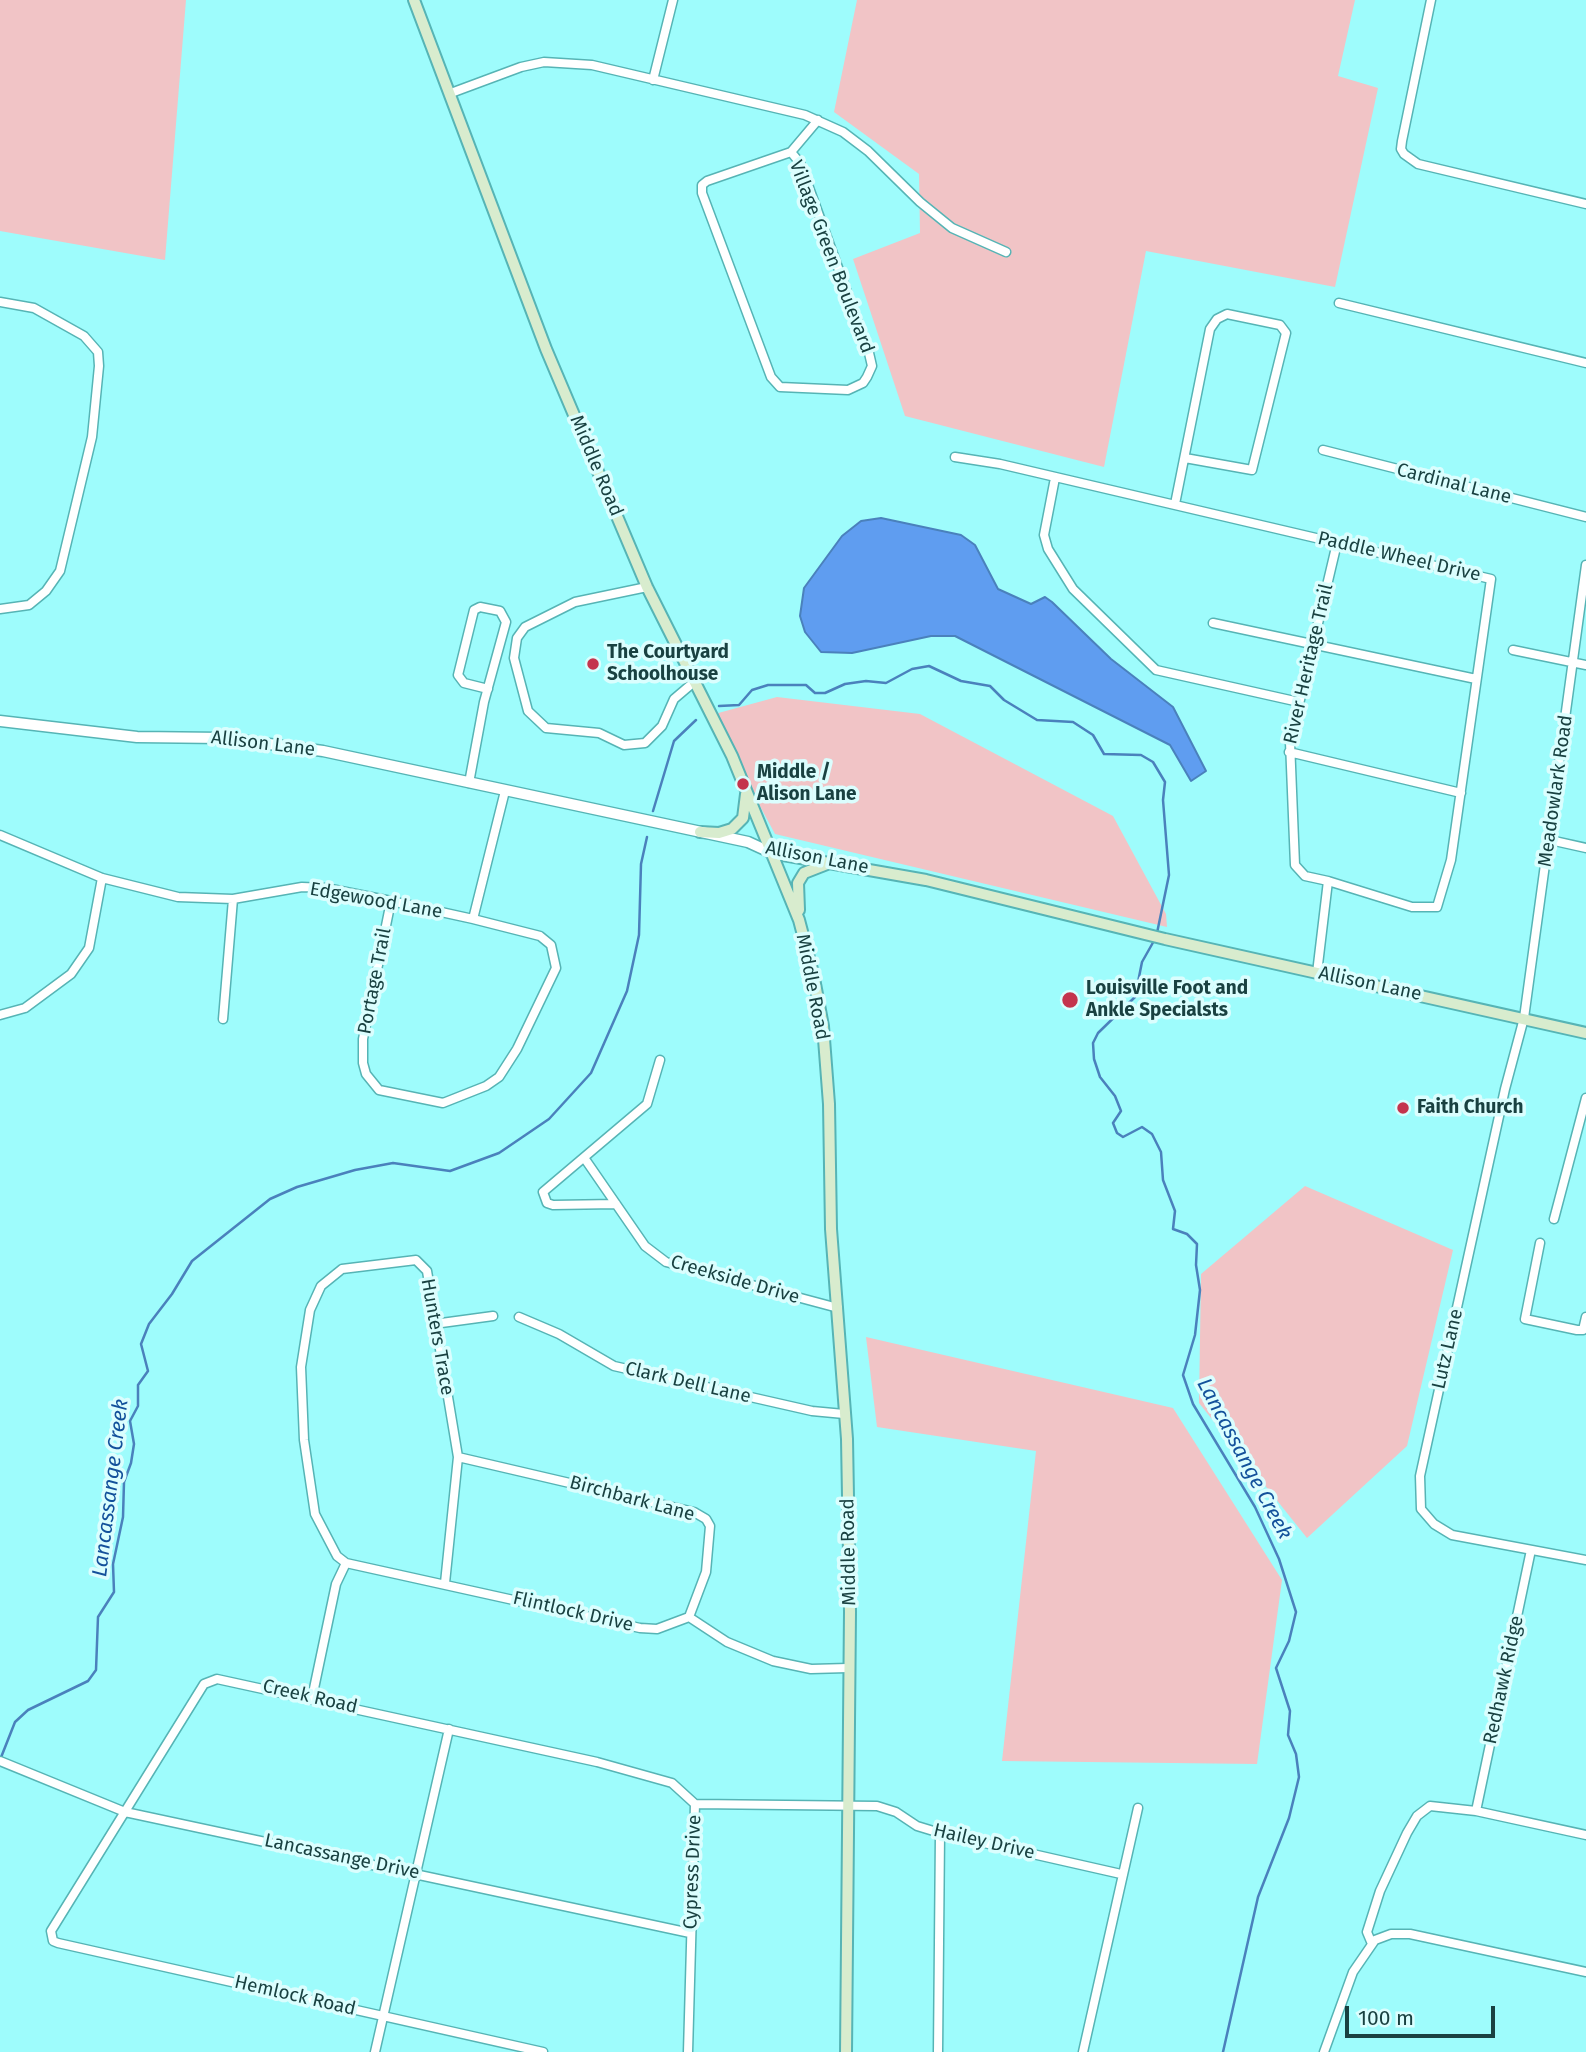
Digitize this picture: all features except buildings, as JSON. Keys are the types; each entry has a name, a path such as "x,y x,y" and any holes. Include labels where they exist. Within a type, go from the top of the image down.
{"main road":[{"name":"Middle Road","path":"414,0 547,349 647,587 745,788 799,920 823,1026 829,1104 831,1228 844,1414 850,1599 846,2052"},
{"path":"700,832 719,833 732,829 743,818 747,800 745,788"},
{"name":"Allison Lane","path":"772,853 926,880 1147,935 1586,1033"},
{"path":"799,920 797,897 804,873 831,864"}],"street":[{"path":"653,80 673,0"},
{"path":"1431,0 1401,149 1418,164 1586,204"},
{"path":"451,93 509,71 544,62 592,65 818,120 843,132 868,151 920,202 952,228 1006,252"},
{"name":"Village Green Boulevard","path":"791,152 800,163 869,353 872,366 867,377 863,383 848,390 780,387 771,377 702,193 702,186 707,181 791,152 818,120"},
{"path":"0,302 34,308 83,336 98,352 99,366 92,437 60,571 29,605 0,609"},
{"path":"1339,303 1586,363"},
{"path":"1175,504 1206,341 1217,319 1227,314 1280,325 1286,333 1252,470 1185,458"},
{"name":"Cardinal Lane","path":"1323,450 1586,517"},
{"name":"Paddle Wheel Drive","path":"955,457 1175,504 1491,579 1451,860 1437,907 1412,907 1328,881"},
{"path":"1055,478 1044,535 1048,549 1073,589 1156,670 1299,702"},
{"name":"River Heritage Trail","path":"1328,881 1305,876 1295,864 1289,752 1337,543"},
{"name":"Meadowlark Road","path":"1524,1018 1586,565"},
{"path":"647,587 575,602 526,626 517,638 514,657 527,712 546,727 599,733 624,745 645,743 662,726 674,699 694,682"},
{"path":"469,783 506,618 500,611 480,607 474,610 458,675 464,683 488,689"},
{"path":"1213,623 1476,679"},
{"path":"1513,650 1586,665"},
{"name":"Allison Lane","path":"0,721 137,737 258,741 323,751 748,842 772,853"},
{"path":"1289,752 1461,793"},
{"path":"473,919 505,791"},
{"name":"Edgewood Lane","path":"0,835 102,878 178,897 233,899 302,887 391,901 540,936 551,945 555,957"},
{"path":"1550,840 1586,848"},
{"path":"0,1015 25,1008 71,974 89,948 102,878"},
{"path":"1317,973 1328,881"},
{"path":"223,1019 233,899"},
{"name":"Portage Trail","path":"391,901 363,1039 366,1074 379,1090 443,1103 486,1086 499,1077 546,993 556,968 555,957"},
{"name":"Lutz Lane","path":"1524,1018 1505,1089 1420,1476 1421,1509 1434,1524 1452,1535 1586,1560"},
{"path":"616,1204 547,1203 544,1189 585,1159 647,1104 660,1060"},
{"path":"1553,1219 1586,1098"},
{"name":"Creekside Drive","path":"585,1159 645,1245 666,1262 838,1308"},
{"path":"1539,1242 1525,1319 1584,1330 1586,1317"},
{"name":"Hunters Trace","path":"346,1563 326,1539 315,1514 304,1440 301,1367 310,1310 321,1286 342,1269 416,1260 427,1271 458,1457 445,1583"},
{"path":"434,1324 493,1316"},
{"name":"Clark Dell Lane","path":"519,1317 542,1325 614,1366 812,1412 844,1414"},
{"name":"Birchbark Lane","path":"458,1457 694,1512 706,1519 710,1526 706,1572 689,1617"},
{"name":"Redhawk Ridge","path":"1476,1811 1531,1550"},
{"path":"312,1698 336,1584 346,1563"},
{"name":"Flintlock Drive","path":"346,1563 640,1628 657,1629 689,1617"},
{"path":"689,1617 727,1642 773,1661 811,1669 848,1668"},
{"name":"Creek Road","path":"51,1934 209,1680 225,1678 672,1783 695,1804"},
{"path":"375,2052 449,1729"},
{"name":"Lancassange Drive","path":"0,1761 125,1812 690,1934"},
{"name":"Cypress Drive","path":"688,2052 695,1804 850,1807"},
{"path":"1374,1942 1367,1932 1380,1891 1417,1816 1430,1806 1476,1811 1586,1835"},
{"name":"Hailey Drive","path":"850,1807 877,1807 896,1812 917,1826 940,1833 1121,1874"},
{"path":"1083,2052 1138,1808"},
{"path":"938,2052 940,1833"},
{"name":"Hemlock Road","path":"51,1934 53,1941 58,1943 544,2052"},
{"path":"1324,2052 1353,1972 1374,1942 1391,1934 1410,1934 1586,1972"}],"shaded area":[{"path":"0,0 186,0 165,260 0,231"},
{"path":"857,0 1355,0 1338,76 1378,88 1335,287 1146,251 1104,467 905,416 853,259 920,233 919,174 834,112"},
{"path":"777,697 920,714 1113,816 1166,914 1167,927 775,834 711,715"},
{"path":"1305,1186 1453,1250 1407,1446 1307,1538 1199,1403 1201,1274"},
{"path":"866,1337 1173,1408 1282,1580 1257,1764 1002,1761 1036,1451 877,1427"}],"water":[{"path":"881,518 961,535 975,545 998,589 1031,604 1045,597 1052,602 1111,659 1173,707 1206,771 1191,781 1170,745 955,636 931,636 852,653 821,652 805,632 800,616 804,588 842,536 861,521"}],"waterway":[{"name":"Lancassange Creek","path":"719,706 739,705 752,690 768,685 806,685 815,693 825,693 845,684 866,681 886,683 912,669 929,666 961,681 990,686 1004,700 1037,720 1073,722 1093,735 1104,754 1141,755 1153,762 1165,782 1163,800 1169,875 1157,933"},
{"name":"Lancassange Creek","path":"653,811 674,741 696,720"},
{"name":"Lancassange Creek","path":"0,1760 15,1722 28,1710 88,1681 96,1670 98,1617 114,1592 113,1564 123,1517 124,1482 134,1444 130,1421 138,1406 138,1385 148,1371 141,1344 149,1324 192,1261 270,1199 297,1187 355,1170 393,1163 450,1171 499,1153 549,1119 591,1073 627,991 639,935 641,864 647,837"},
{"name":"Lancassange Creek","path":"1155,939 1142,962 1135,997 1098,1033 1093,1043 1094,1059 1100,1077 1115,1096 1121,1111 1113,1123 1117,1133 1123,1137 1142,1127 1152,1134 1161,1152 1163,1180 1175,1211 1173,1229 1187,1234 1197,1244 1196,1265 1200,1290 1195,1335 1183,1375 1193,1404 1255,1507 1279,1559 1296,1612 1289,1641 1276,1668 1290,1711 1288,1735 1296,1754 1299,1777 1289,1818 1258,1897 1223,2052"}],"place":[{"name":"The Courtyard Schoolhouse","path":"593,664"},
{"name":"Middle / Alison Lane","path":"743,784"},
{"name":"Louisville Foot and Ankle Specialsts","path":"1070,1000"},
{"name":"Faith Church","path":"1403,1108"}]}
